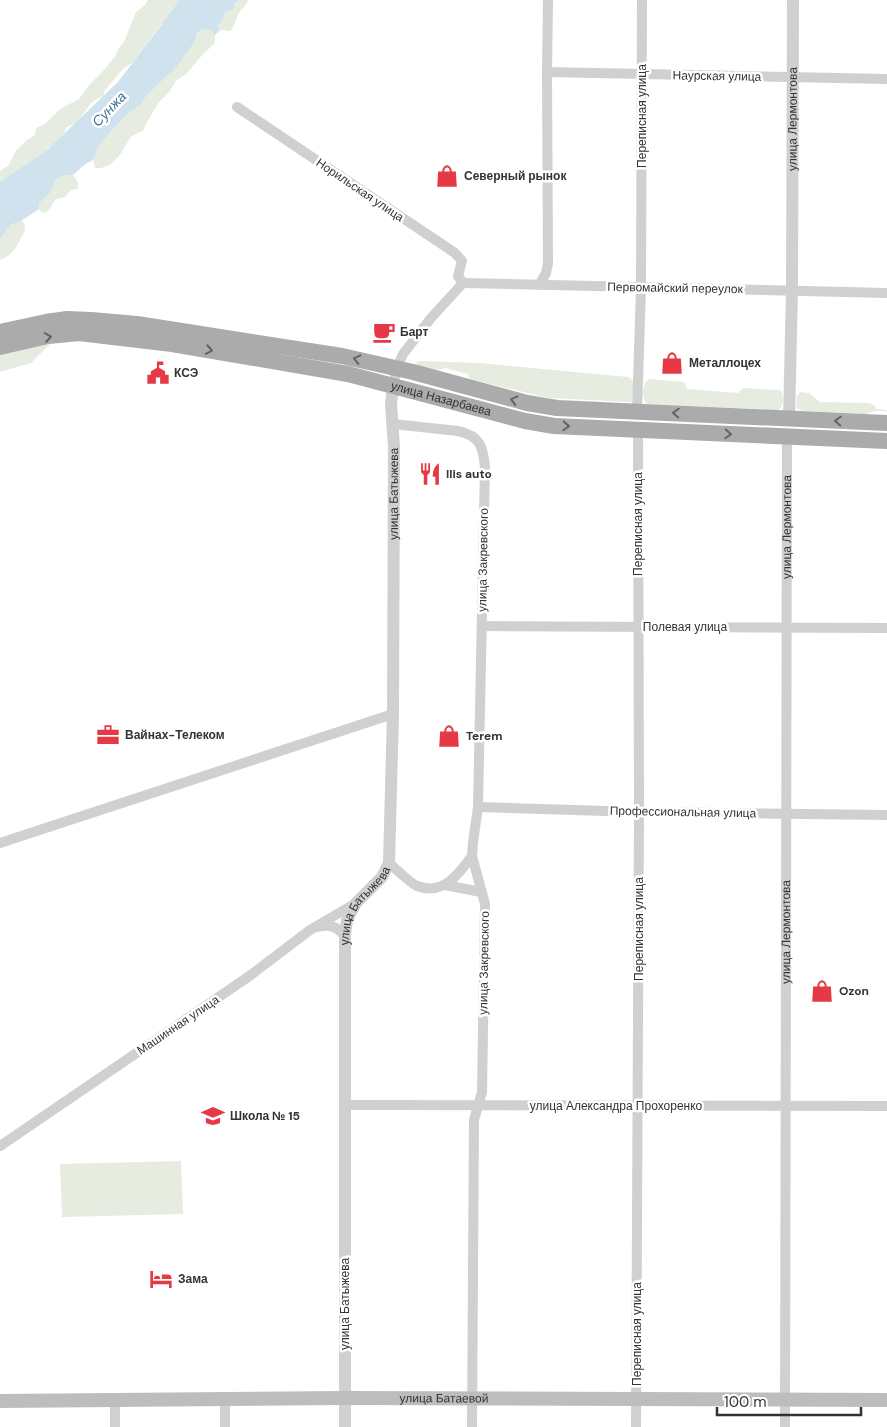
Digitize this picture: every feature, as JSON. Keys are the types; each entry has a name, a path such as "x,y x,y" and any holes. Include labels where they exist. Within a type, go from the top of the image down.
{"main road":[{"name":"улица Назарбаева","path":"0,332 68,319 137,324 342,356 397,368 527,403 557,408 887,423"},
{"name":"улица Назарбаева","path":"0,347 48,336 79,333 172,344 348,374 525,421 554,426 887,441"},
{"name":"улица Батаевой","path":"0,1401 345,1398 887,1400"}],"street":[{"path":"539,285 546,273 548,263 548,0"},
{"name":"Переписная улица","path":"637,412 641,288 642,0"},
{"name":"улица Лермонтова","path":"790,418 793,0"},
{"name":"Наурская улица","path":"547,72 887,79"},
{"name":"Норильская улица","path":"237,107 455,253 462,261 458,276 463,284"},
{"path":"393,386 397,368 403,354 431,318 463,284"},
{"name":"Первомайский переулок","path":"463,284 887,293"},
{"name":"улица Батыжева","path":"346,1427 345,936 347,920 356,903 382,876 389,863 394,457 391,404 393,386"},
{"name":"улица Закревского","path":"393,424 467,433 479,441 483,453 478,807 472,856 485,904 482,1092 474,1120 472,1427"},
{"name":"Переписная улица","path":"636,1427 639,812 638,430"},
{"name":"улица Лермонтова","path":"785,1427 786,437"},
{"name":"Полевая улица","path":"482,626 887,628"},
{"path":"0,843 392,714"},
{"name":"Профессиональная улица","path":"478,807 639,812 887,814"},
{"path":"445,885 461,872 472,856"},
{"path":"389,863 416,886 430,888 445,885 481,892"},
{"name":"Машинная улица","path":"0,1146 248,977 310,930 356,903"},
{"path":"310,930 325,925 338,928 345,936"},
{"name":"улица Александра Прохоренко","path":"346,1105 887,1106"},
{"path":"225,1399 226,1427"},
{"path":"115,1400 115,1427"}],"shaded area":[{"path":"148,0 189,0 167,22 161,24 132,63 122,70 105,90 103,96 92,102 77,122 66,128 62,137 48,148 44,156 0,189 0,171 8,166 16,151 35,135 36,128 45,124 60,109 79,99 116,55 124,42 136,12"},
{"path":"248,0 239,13 233,27 230,31 220,30 218,25 223,20 224,14 230,11 237,1"},
{"path":"206,28 215,35 215,43 186,74 176,81 170,91 159,102 143,131 132,136 121,153 108,166 95,168 93,160 99,145 126,115 140,105 195,41 197,32"},
{"path":"65,175 73,175 77,181 78,189 71,190 65,197 55,200 48,211 43,213 39,209 39,204 50,193 54,181"},
{"path":"18,221 24,223 25,230 12,252 0,260 0,239 12,224"},
{"path":"50,344 31,363 0,372 0,355"},
{"path":"418,361 479,363 628,377 633,381 634,391 632,402 548,398 474,380 469,378 468,374 445,368 439,370 421,367 416,363"},
{"path":"650,379 684,382 687,389 738,393 743,388 778,390 782,393 783,402 778,410 647,404 643,396 643,389 646,381"},
{"path":"800,392 809,393 820,402 870,403 876,409 887,411 874,411 866,414 803,411 796,408 797,396"},
{"path":"181,1161 183,1214 62,1217 60,1164"}],"water":[{"name":"Сунжа","path":"180,0 240,0 235,3 233,9 224,14 223,20 218,25 220,30 215,35 207,29 197,32 195,41 177,66 147,95 140,105 126,115 99,145 93,160 73,175 65,175 56,179 50,193 39,204 39,209 21,221 12,224 0,239 0,182 45,152 118,82"}],"place":[{"name":"Северный рынок","path":"447,176"},
{"name":"Барт","path":"384,332"},
{"name":"Металлоцех","path":"672,363"},
{"name":"КСЭ","path":"158,373"},
{"name":"Ilis auto","path":"430,474"},
{"name":"Вайнах-Телеком","path":"108,735"},
{"name":"Terem","path":"449,736"},
{"name":"Ozon","path":"822,991"},
{"name":"Школа № 15","path":"213,1116"},
{"name":"Зама","path":"161,1279"}]}
